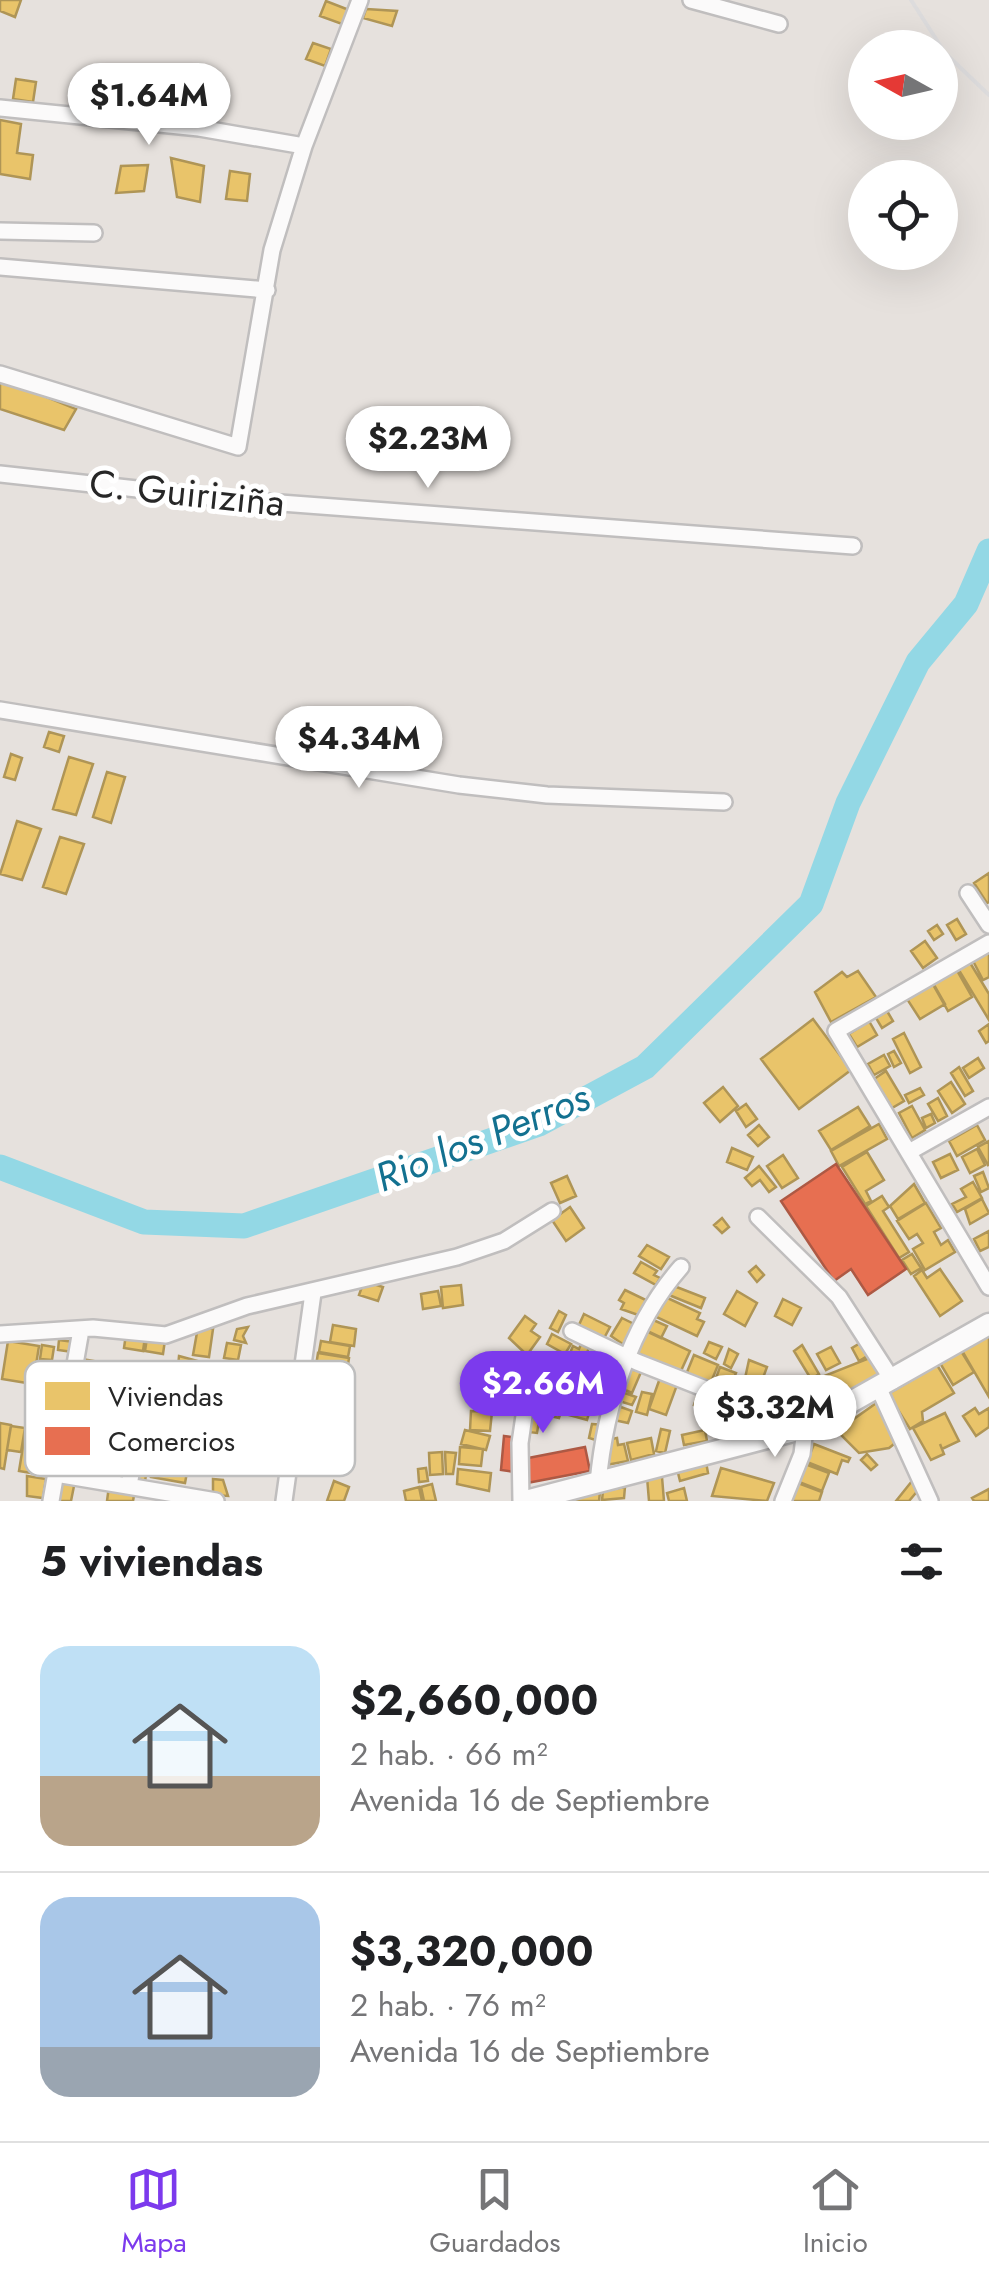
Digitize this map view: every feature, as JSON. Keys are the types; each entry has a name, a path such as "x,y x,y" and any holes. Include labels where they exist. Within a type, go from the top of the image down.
{"street":[{"path":"0,374 238,446 272,250 304,146 360,0"},
{"path":"691,0 779,24"},
{"path":"0,108 200,128 304,146"},
{"path":"0,230 94,232"},
{"path":"0,267 267,290"},
{"name":"C. Guiriziña","path":"0,474 228,499 853,546"},
{"path":"0,710 459,785 548,795 724,802"},
{"path":"968,893 989,925"},
{"path":"989,943 836,1030 989,1288"},
{"path":"909,1152 989,1106"},
{"path":"0,1334 117,1328 166,1335 247,1306 472,1252 504,1240 552,1211"},
{"path":"758,1217 839,1296 886,1385 930,1501"},
{"path":"598,1482 626,1358 657,1298 680,1266"},
{"path":"304,1361 313,1293"},
{"path":"530,1368 520,1443 524,1501 805,1428 989,1324"},
{"path":"76,1361 82,1330"},
{"path":"572,1331 626,1358 805,1428"},
{"path":"783,1501 802,1454 805,1428"},
{"path":"51,1501 56,1476"},
{"path":"68,1476 216,1501"},
{"path":"128,1486 130,1476"},
{"path":"284,1501 287,1476"}],"building: Viviendas":[{"path":"0,0 21,0 15,17 0,11"},
{"path":"326,1 349,10 342,24 320,16"},
{"path":"366,9 397,11 392,26 363,18"},
{"path":"313,43 331,49 325,66 306,59"},
{"path":"16,79 36,82 33,102 13,99"},
{"path":"0,120 21,124 17,153 33,155 30,179 0,174"},
{"path":"171,158 204,166 200,202 177,197"},
{"path":"148,165 144,191 116,193 121,166"},
{"path":"230,171 250,174 247,201 226,199"},
{"path":"0,378 76,409 64,430 0,409"},
{"path":"49,732 64,736 59,752 44,747"},
{"path":"11,754 22,758 15,780 4,777"},
{"path":"69,757 93,764 76,815 53,809"},
{"path":"107,772 125,777 111,823 93,817"},
{"path":"17,821 41,829 22,880 0,874"},
{"path":"60,837 84,844 66,894 43,887"},
{"path":"989,873 989,902 987,903 974,883"},
{"path":"957,919 966,934 956,940 947,925"},
{"path":"937,925 943,934 934,940 928,931"},
{"path":"925,941 937,958 923,968 911,951"},
{"path":"989,949 989,977 983,980 972,959"},
{"path":"969,961 989,994 989,1020 957,967"},
{"path":"955,967 972,997 948,1011 931,981"},
{"path":"858,971 876,997 831,1022 815,992 842,972 847,977"},
{"path":"933,983 945,1004 920,1019 907,999"},
{"path":"887,1011 893,1021 882,1028 876,1018"},
{"path":"813,1019 851,1070 799,1109 761,1059"},
{"path":"869,1021 877,1035 857,1047 849,1034"},
{"path":"989,1024 989,1041 986,1043 979,1031"},
{"path":"904,1033 921,1067 910,1073 893,1039"},
{"path":"894,1051 901,1063 894,1067 888,1054"},
{"path":"884,1055 890,1066 874,1075 868,1064"},
{"path":"978,1058 984,1068 969,1078 963,1068"},
{"path":"959,1067 973,1091 965,1096 951,1073"},
{"path":"886,1071 904,1101 892,1108 874,1079"},
{"path":"951,1082 965,1104 952,1113 938,1091"},
{"path":"723,1087 738,1106 720,1122 704,1103"},
{"path":"920,1088 924,1095 909,1103 905,1095"},
{"path":"938,1098 947,1116 938,1121 928,1104"},
{"path":"746,1104 757,1119 746,1127 736,1111"},
{"path":"912,1106 925,1130 912,1138 899,1113"},
{"path":"858,1107 870,1126 831,1150 819,1131"},
{"path":"931,1114 935,1123 926,1128 922,1118"},
{"path":"879,1124 887,1139 839,1166 831,1151"},
{"path":"759,1125 769,1137 758,1146 748,1135"},
{"path":"977,1125 985,1140 957,1156 949,1141"},
{"path":"989,1141 989,1164 988,1165 978,1147"},
{"path":"732,1148 753,1157 747,1170 727,1162"},
{"path":"977,1149 985,1165 970,1173 962,1157"},
{"path":"867,1152 884,1180 866,1191 871,1201 865,1204 842,1167"},
{"path":"950,1154 958,1170 941,1178 933,1162"},
{"path":"783,1155 798,1178 782,1188 767,1166"},
{"path":"759,1166 776,1187 769,1192 760,1180 752,1186 745,1178"},
{"path":"983,1172 989,1188 981,1192 974,1176"},
{"path":"567,1176 576,1196 560,1203 551,1183"},
{"path":"973,1182 982,1198 957,1212 952,1204 966,1197 961,1189"},
{"path":"914,1184 925,1203 898,1219 890,1206"},
{"path":"882,1196 889,1207 883,1211 909,1252 899,1258 866,1206"},
{"path":"982,1199 989,1213 970,1224 965,1209"},
{"path":"926,1203 941,1228 934,1232 941,1245 948,1240 955,1252 925,1270 913,1249 923,1243 917,1234 909,1239 897,1221"},
{"path":"570,1207 584,1228 566,1241 552,1220"},
{"path":"722,1218 729,1227 722,1233 714,1225"},
{"path":"989,1231 989,1247 980,1251 974,1239"},
{"path":"647,1245 669,1257 661,1269 639,1256"},
{"path":"912,1254 921,1268 911,1274 902,1260"},
{"path":"641,1262 657,1271 654,1275 660,1278 656,1285 634,1273"},
{"path":"756,1266 764,1275 757,1282 749,1272"},
{"path":"940,1269 962,1301 940,1316 914,1276 922,1270 927,1278"},
{"path":"364,1281 383,1287 378,1301 359,1295"},
{"path":"461,1285 463,1305 443,1308 441,1287"},
{"path":"674,1286 705,1298 701,1308 669,1295"},
{"path":"625,1290 650,1302 641,1316 621,1309 624,1303 619,1300"},
{"path":"438,1291 441,1306 423,1309 421,1294"},
{"path":"737,1291 757,1303 745,1326 724,1314"},
{"path":"661,1295 700,1313 697,1319 704,1322 697,1336 652,1315"},
{"path":"783,1299 801,1308 792,1325 775,1316"},
{"path":"559,1311 566,1315 558,1332 550,1328"},
{"path":"584,1314 610,1327 603,1340 578,1327"},
{"path":"525,1316 536,1324 531,1331 540,1337 527,1355 509,1338"},
{"path":"622,1318 640,1327 627,1347 611,1336"},
{"path":"651,1319 667,1326 661,1338 646,1331"},
{"path":"333,1325 356,1329 354,1346 330,1342"},
{"path":"198,1327 213,1329 209,1357 193,1355"},
{"path":"248,1327 243,1336 246,1343 234,1340 237,1329"},
{"path":"643,1329 690,1351 680,1373 633,1351"},
{"path":"989,1333 989,1397 961,1349"},
{"path":"126,1334 145,1337 143,1351 124,1348"},
{"path":"552,1334 571,1344 565,1354 547,1344"},
{"path":"147,1338 165,1340 163,1354 145,1351"},
{"path":"59,1340 74,1342 73,1352 58,1350"},
{"path":"583,1340 591,1344 577,1373 564,1367 573,1346 579,1349"},
{"path":"8,1341 39,1346 37,1361 25,1361 25,1383 2,1379"},
{"path":"321,1341 350,1346 348,1357 319,1352"},
{"path":"709,1342 722,1347 716,1359 704,1353"},
{"path":"862,1342 869,1355 859,1361 852,1348"},
{"path":"227,1343 241,1345 238,1360 224,1358"},
{"path":"42,1345 54,1347 52,1360 40,1359"},
{"path":"802,1345 819,1374 811,1379 794,1351"},
{"path":"831,1347 840,1363 826,1370 817,1354"},
{"path":"729,1349 738,1354 731,1368 724,1364"},
{"path":"961,1351 974,1372 953,1385 940,1363"},
{"path":"318,1353 349,1358 349,1361 317,1361"},
{"path":"694,1355 718,1365 709,1387 685,1377"},
{"path":"872,1357 882,1373 830,1405 814,1380"},
{"path":"583,1360 597,1366 589,1388 576,1383"},
{"path":"749,1360 767,1367 756,1397 742,1392"},
{"path":"538,1365 553,1367 546,1396 531,1393"},
{"path":"937,1365 954,1393 922,1412 923,1421 910,1429 888,1394"},
{"path":"720,1367 736,1373 728,1393 713,1386"},
{"path":"555,1369 574,1373 569,1390 551,1386"},
{"path":"631,1369 641,1372 632,1393 623,1389"},
{"path":"488,1377 516,1381 512,1407 485,1404"},
{"path":"660,1378 677,1385 666,1415 649,1409"},
{"path":"574,1387 614,1398 608,1417 590,1410 587,1420 565,1414"},
{"path":"761,1389 779,1391 776,1410 758,1405"},
{"path":"783,1389 817,1396 813,1417 779,1411"},
{"path":"699,1391 729,1403 724,1416 694,1405"},
{"path":"622,1392 636,1397 632,1405 619,1401"},
{"path":"642,1392 652,1394 647,1415 636,1412"},
{"path":"882,1399 899,1440 889,1448 859,1453 837,1431"},
{"path":"550,1400 564,1402 559,1418 546,1415"},
{"path":"618,1406 632,1411 628,1423 614,1420"},
{"path":"975,1408 979,1414 989,1408 989,1427 976,1436 963,1416"},
{"path":"471,1411 492,1412 490,1431 470,1430"},
{"path":"530,1413 540,1415 537,1433 528,1432"},
{"path":"945,1413 959,1441 942,1449 944,1454 931,1460 913,1428"},
{"path":"761,1415 763,1429 739,1434 736,1419"},
{"path":"0,1423 11,1425 4,1469 0,1468"},
{"path":"592,1424 604,1425 602,1442 589,1438"},
{"path":"11,1426 25,1428 21,1452 7,1450"},
{"path":"661,1429 670,1431 665,1453 656,1451"},
{"path":"465,1430 490,1436 486,1450 461,1444"},
{"path":"705,1430 707,1441 684,1445 682,1435"},
{"path":"25,1434 25,1472 19,1471"},
{"path":"617,1438 618,1445 624,1444 628,1461 606,1465 605,1440"},
{"path":"651,1438 654,1454 631,1460 627,1443"},
{"path":"814,1444 850,1458 848,1462 842,1460 837,1474 807,1462"},
{"path":"460,1447 483,1449 481,1466 459,1464"},
{"path":"442,1452 443,1474 430,1475 429,1453"},
{"path":"445,1452 456,1453 453,1474 446,1474"},
{"path":"867,1454 877,1465 871,1470 861,1460"},
{"path":"706,1462 708,1473 680,1481 677,1469"},
{"path":"805,1464 829,1473 822,1491 799,1482"},
{"path":"426,1468 428,1481 419,1482 418,1469"},
{"path":"721,1468 774,1483 767,1501 712,1496"},
{"path":"458,1469 491,1473 489,1491 457,1484"},
{"path":"27,1476 46,1479 43,1498 27,1496"},
{"path":"112,1476 128,1476 127,1482"},
{"path":"151,1476 186,1476 185,1483"},
{"path":"647,1477 662,1477 664,1501 649,1501"},
{"path":"60,1478 75,1481 71,1501 56,1501"},
{"path":"213,1479 223,1480 228,1496 213,1495"},
{"path":"334,1481 349,1487 344,1501 327,1501"},
{"path":"912,1481 920,1488 909,1501 896,1501"},
{"path":"798,1483 822,1492 819,1501 792,1501"},
{"path":"432,1484 436,1501 424,1501 421,1487"},
{"path":"109,1486 135,1490 133,1501 107,1501"},
{"path":"419,1487 422,1501 406,1501 404,1491"},
{"path":"625,1487 624,1498 602,1500 603,1491"},
{"path":"684,1488 687,1501 669,1501 667,1493"},
{"path":"989,1489 989,1501 972,1498"},
{"path":"600,1492 599,1501 564,1501"}],"building: Comercios":[{"path":"836,1164 906,1269 868,1295 851,1269 834,1281 781,1201"},
{"path":"504,1436 519,1438 515,1472 501,1470"},
{"path":"585,1447 590,1471 527,1483 523,1459"}],"waterway":[{"name":"Rio los Perros","path":"0,1167 144,1222 244,1226 539,1124 645,1067 811,904 848,803 918,662 966,604 989,551"}],"railway":[{"path":"911,0 945,53 989,95"}]}
